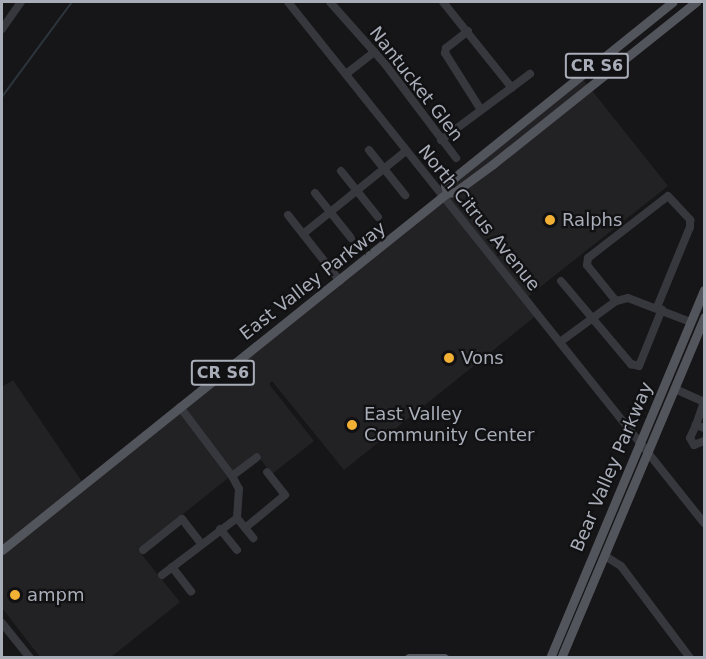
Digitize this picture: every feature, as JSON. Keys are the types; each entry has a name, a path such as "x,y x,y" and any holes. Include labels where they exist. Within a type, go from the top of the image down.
{"main road":[{"name":"East Valley Parkway","path":"446,195 445,185 673,2"},
{"name":"East Valley Parkway","path":"2,550 446,195 455,192 538,128 696,2"},
{"path":"538,128 536,121 555,98"},
{"name":"Bear Valley Parkway","path":"550,657 705,290"},
{"name":"Bear Valley Parkway","path":"561,657 705,317"},
{"path":"409,657 444,657"}],"street":[{"path":"2,29 21,2"},
{"name":"North Citrus Avenue","path":"288,2 406,151 446,195 647,453 705,523"},
{"name":"Nantucket Glen","path":"330,2 374,52 456,158"},
{"path":"443,2 512,88"},
{"path":"468,31 445,53 481,110"},
{"path":"346,74 374,52"},
{"path":"441,140 530,74"},
{"path":"369,150 405,195"},
{"path":"303,234 406,151"},
{"path":"341,171 378,217"},
{"path":"315,193 351,238"},
{"path":"561,281 625,361 639,366 690,227 690,220 668,196 588,258 587,265 616,301"},
{"path":"288,214 340,280"},
{"path":"560,342 616,301 636,298 691,322"},
{"path":"675,389 704,402 691,443 700,445 705,441"},
{"path":"180,407 232,476 239,489 237,518 254,538"},
{"path":"696,424 705,428"},
{"path":"232,476 257,457"},
{"path":"245,528 285,495 267,472"},
{"path":"162,574 237,518"},
{"path":"144,550 182,519 201,543"},
{"path":"220,529 237,550"},
{"path":"605,556 621,566 690,657"},
{"path":"172,567 192,591"},
{"path":"2,622 30,657"}],"shaded area":[{"path":"582,78 668,186 525,299 537,315 344,470 272,381 269,384 314,441 272,474 257,455 138,550 180,602 111,657 40,657 2,608 2,387 13,380 83,483 444,197 445,185"}],"waterway":[{"path":"2,97 72,2"}],"place":[{"name":"Ralphs","path":"550,220"},
{"name":"Vons","path":"449,358"},
{"name":"East Valley Community Center","path":"352,425"},
{"name":"ampm","path":"15,595"}]}
